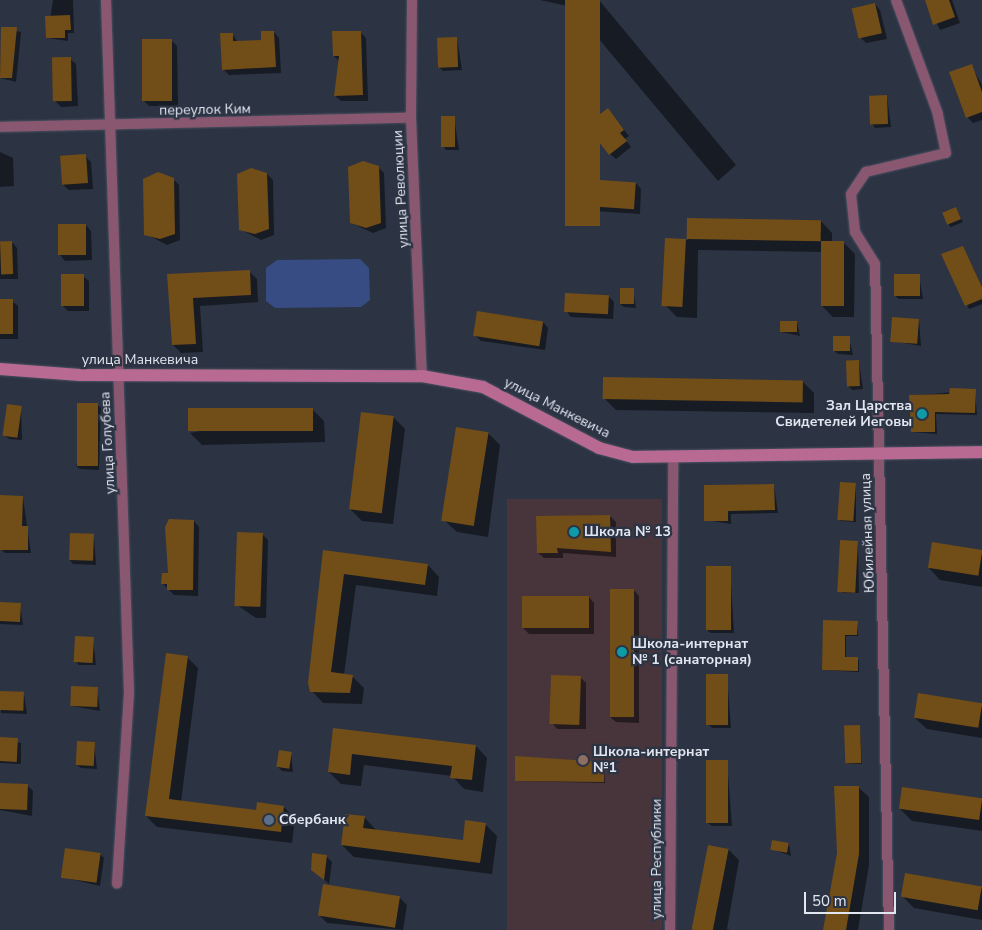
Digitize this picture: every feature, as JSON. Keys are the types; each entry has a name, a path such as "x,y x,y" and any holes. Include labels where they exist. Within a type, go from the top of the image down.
{"street":[{"name":"улица Голубева","path":"106,0 129,693 117,884"},
{"name":"улица Революции","path":"412,0 411,118 422,376"},
{"name":"Юбилейная улица","path":"889,930 875,264 854,232 851,194 866,172 946,153 938,114 896,0"},
{"name":"переулок Ким","path":"0,128 411,118"},
{"name":"улица Манкевича","path":"0,369 119,375 422,376 483,387 533,410 599,448 634,457 673,458 982,452"},
{"name":"улица Республики","path":"670,930 673,458"}],"shaded area":[{"path":"360,259 369,268 370,300 361,307 275,308 266,301 266,268 277,260"},
{"name":"Школа-интернат №1","path":"507,499 662,499 662,930 507,930"}],"building":[{"path":"565,0 600,0 600,226 565,226"},
{"path":"925,0 949,0 955,17 933,25"},
{"path":"875,3 882,33 859,39 852,8"},
{"path":"70,15 71,30 65,30 65,38 46,38 45,16"},
{"path":"1,27 17,27 12,78 0,78"},
{"path":"261,31 274,31 276,67 222,70 220,33 233,33 233,41 261,40"},
{"path":"332,31 361,31 363,95 334,96 339,56 333,56"},
{"path":"457,37 458,67 438,68 437,38"},
{"path":"142,39 172,39 172,101 142,101"},
{"path":"52,57 71,57 72,101 53,101"},
{"path":"972,64 982,92 982,112 966,118 949,72"},
{"path":"584,70 596,87 578,100 566,83"},
{"path":"887,95 888,124 870,125 869,96"},
{"path":"608,108 624,130 620,133 627,141 609,155 586,125"},
{"path":"441,116 455,116 455,147 441,147"},
{"path":"86,154 88,183 62,185 60,156"},
{"path":"363,161 379,166 381,223 366,228 350,223 348,167"},
{"path":"251,168 267,173 269,229 255,234 239,230 237,174"},
{"path":"158,172 174,178 175,234 160,239 144,235 143,179"},
{"path":"573,178 636,182 634,209 571,205"},
{"path":"956,207 961,219 947,225 942,213"},
{"path":"687,218 821,220 821,241 687,239"},
{"path":"58,224 86,224 86,255 58,255"},
{"path":"665,238 686,239 682,307 661,306"},
{"path":"0,241 12,241 13,274 1,274"},
{"path":"821,241 844,241 844,306 821,306"},
{"path":"963,246 982,287 982,299 965,306 941,254"},
{"path":"250,270 251,295 193,298 196,344 172,345 167,274"},
{"path":"61,274 84,274 84,306 61,306"},
{"path":"894,274 920,274 920,296 894,296"},
{"path":"620,288 634,288 634,304 620,304"},
{"path":"565,293 609,295 608,314 564,312"},
{"path":"0,299 13,299 13,334 0,334"},
{"path":"477,311 543,321 539,346 473,336"},
{"path":"892,317 919,319 917,344 890,342"},
{"path":"780,321 797,321 797,332 780,332"},
{"path":"833,336 850,336 850,351 833,351"},
{"path":"846,360 859,360 860,386 847,386"},
{"path":"603,377 803,380 803,402 603,399"},
{"path":"950,388 976,389 975,413 935,412 935,432 911,432 909,395 949,394"},
{"path":"77,403 98,403 98,466 77,466"},
{"path":"7,404 22,406 17,438 3,436"},
{"path":"188,408 313,408 313,431 188,431"},
{"path":"361,412 394,416 382,513 349,509"},
{"path":"456,427 489,432 474,526 441,521"},
{"path":"840,482 856,483 853,521 837,520"},
{"path":"774,484 775,510 728,511 728,521 704,521 704,485"},
{"path":"0,495 23,496 22,526 28,526 28,550 0,550"},
{"name":"Школа № 13","path":"610,515 611,552 557,548 558,553 537,553 536,516"},
{"path":"169,519 194,520 193,590 167,590 167,584 161,584 162,573 168,573 165,527"},
{"path":"237,532 263,533 260,607 234,606"},
{"path":"70,533 94,534 93,561 69,560"},
{"path":"840,540 858,541 855,593 837,592"},
{"path":"932,542 982,550 978,576 928,568"},
{"path":"323,550 428,564 425,585 344,574 331,672 353,675 350,693 310,692 308,683"},
{"path":"706,566 731,566 731,630 706,630"},
{"path":"610,589 634,589 634,717 610,717"},
{"path":"522,596 589,596 589,628 522,628"},
{"path":"0,602 21,603 20,622 0,621"},
{"path":"823,620 858,621 857,635 845,635 845,657 858,657 858,671 822,670"},
{"path":"75,636 94,637 93,663 74,662"},
{"path":"166,653 188,656 169,799 256,810 257,802 284,806 281,832 145,816"},
{"path":"706,674 728,674 728,725 706,725"},
{"path":"551,675 581,676 579,725 549,724"},
{"path":"71,686 98,687 97,707 70,706"},
{"path":"0,691 24,692 23,711 0,710"},
{"path":"918,693 982,703 978,728 914,718"},
{"path":"860,725 861,763 845,764 844,726"},
{"path":"333,728 476,745 472,780 450,778 452,766 352,754 350,775 328,772"},
{"path":"0,737 18,738 17,762 0,761"},
{"path":"77,741 95,742 94,766 76,765"},
{"path":"279,750 292,752 289,769 276,767"},
{"path":"515,756 604,762 604,782 515,781"},
{"path":"706,760 728,760 728,823 706,823"},
{"path":"0,783 28,784 27,810 0,809"},
{"path":"834,786 859,786 859,854 846,930 823,930 837,853"},
{"path":"902,787 982,798 979,820 899,809"},
{"path":"345,814 365,816 363,828 463,840 465,820 486,823 480,863 341,845"},
{"path":"772,840 789,843 787,853 770,850"},
{"path":"708,845 729,849 713,930 692,929"},
{"path":"65,848 101,853 96,883 61,878"},
{"path":"312,853 327,855 324,880 311,870"},
{"path":"905,873 982,887 978,910 901,897"},
{"path":"323,884 400,896 395,928 318,916"}],"place":[{"name":"Зал Царства Свидетелей Иеговы","path":"922,414"},
{"name":"Школа № 13","path":"574,532"},
{"name":"Школа-интернат № 1 (санаторная)","path":"622,652"},
{"name":"Школа-интернат №1","path":"583,760"},
{"name":"Сбербанк","path":"269,820"}]}
